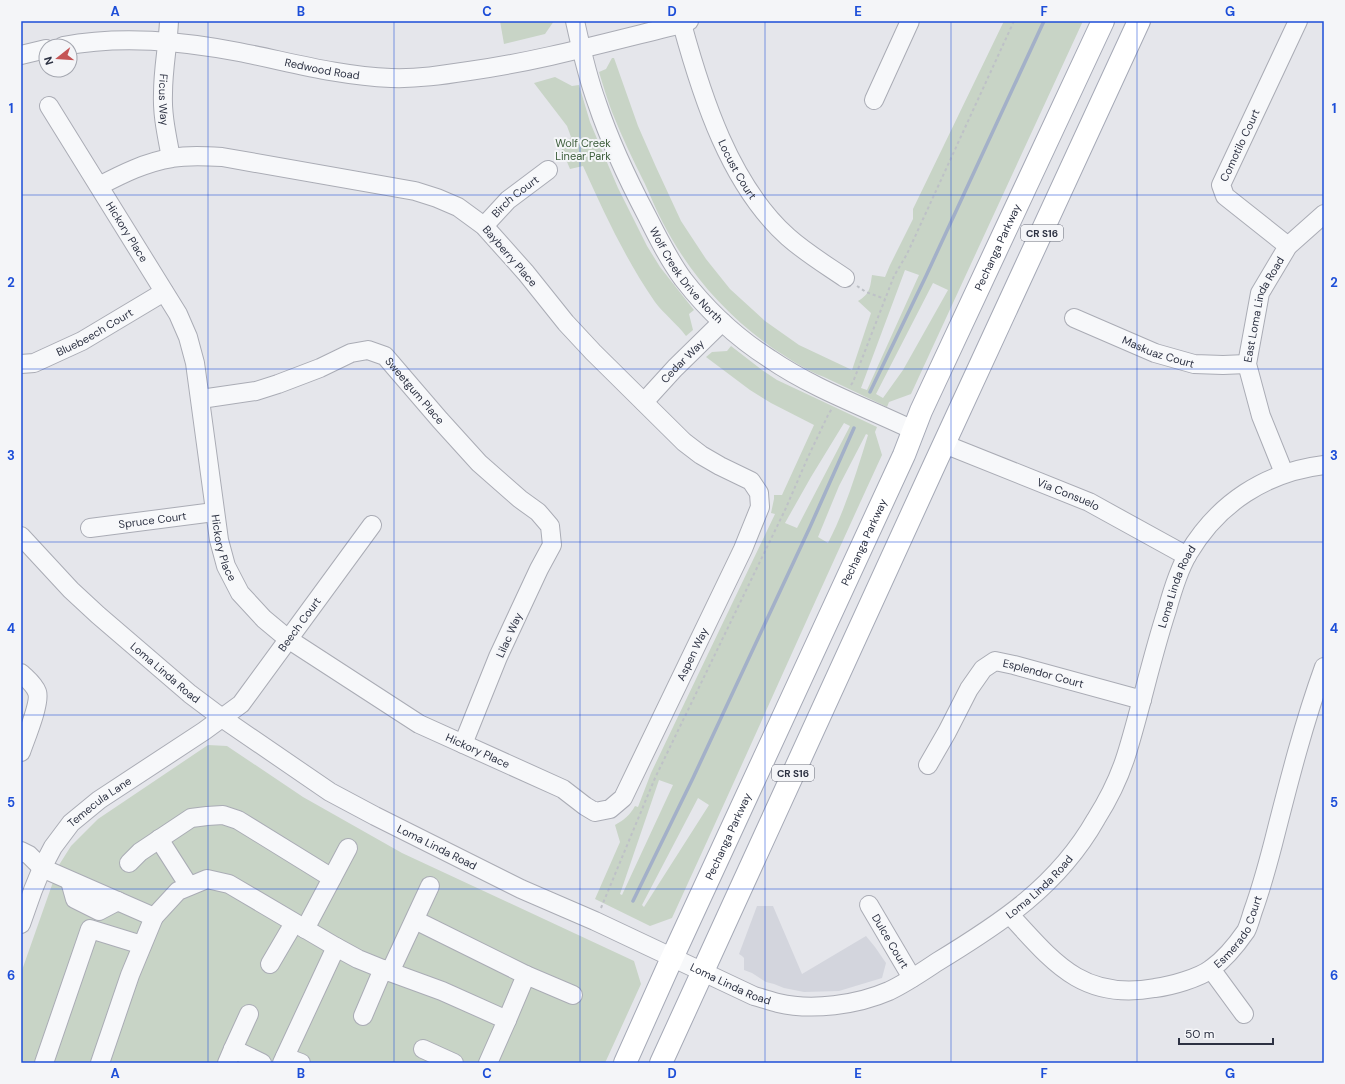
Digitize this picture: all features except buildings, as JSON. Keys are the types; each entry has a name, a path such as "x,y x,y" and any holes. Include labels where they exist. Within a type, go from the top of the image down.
{"main road":[{"name":"Pechanga Parkway","path":"625,1063 898,469 913,430 1103,21"},
{"name":"CR S16","path":"661,1063 1139,21"},
{"path":"913,430 944,444"}],"street":[{"name":"Ficus Way","path":"169,21 163,92 164,116 171,158"},
{"name":"Wolf Creek Drive North","path":"575,21 581,48 597,103 617,153 660,242 683,278 702,302 745,342 804,380 913,430"},
{"path":"874,100 910,21"},
{"name":"Comotilo Court","path":"1288,246 1230,201 1225,196 1221,185 1298,21"},
{"name":"Redwood Road","path":"78,44 136,40 168,41 240,52 309,68 344,74 392,78 433,76 507,66 685,23"},
{"name":"Locust Court","path":"685,23 701,89 712,117 740,177 766,214 788,237 845,278"},
{"path":"21,54 38,51"},
{"name":"Hickory Place","path":"48,106 178,314 188,337 195,363 201,398 214,512 219,540 226,566 240,593 264,619 288,639 419,724 563,789 595,812 610,809"},
{"name":"Bayberry Place","path":"99,186 146,165 171,158 194,156 222,157 415,190 458,207 484,226 526,273 566,323 592,352 684,442 701,455 751,481 759,493"},
{"name":"Birch Court","path":"484,226 508,200 548,170"},
{"name":"East Loma Linda Road","path":"1284,473 1261,416 1247,364 1260,293 1288,246 1324,214"},
{"name":"Bluebeech Court","path":"21,364 34,363 82,341 164,292"},
{"name":"Maskuaz Court","path":"1074,318 1155,353 1194,364 1247,364"},
{"name":"Cedar Way","path":"644,402 675,368 722,322"},
{"name":"Sweetgum Place","path":"201,398 256,390 278,384 320,368 351,353 368,350 385,356 479,463 520,499 538,512 550,526"},
{"name":"Via Consuelo","path":"944,444 1089,502 1187,556"},
{"path":"1284,473 1324,465"},
{"name":"Loma Linda Road","path":"21,536 71,590 190,694 222,718 330,792 521,889 595,921 754,996 779,1004 804,1007 830,1006 857,1001 888,991 979,937 1010,915 1044,886 1073,855 1096,820 1112,790 1125,758 1159,635 1172,594 1187,556 1204,529 1225,508 1248,490 1284,473"},
{"name":"Aspen Way","path":"610,809 622,798 743,549 760,507 759,493"},
{"name":"Spruce Court","path":"90,528 214,512"},
{"name":"Beech Court","path":"222,718 241,704 372,525"},
{"name":"Lilac Way","path":"463,744 498,657 538,569 552,545 550,526"},
{"name":"Esplendor Court","path":"928,765 969,689 983,669 995,661 1142,700"},
{"name":"Esmerado Court","path":"1010,915 1052,960 1072,975 1089,983 1108,989 1125,991 1148,990 1169,986 1211,969 1234,947 1247,929 1262,888 1298,749 1324,668"},
{"path":"21,673 33,685 38,693 38,703 21,752"},
{"name":"Temecula Lane","path":"21,924 42,868 53,847 72,823 99,800 222,718"},
{"path":"129,863 140,852 191,818 223,815 238,820 332,878"},
{"path":"159,839 190,886"},
{"path":"270,964 300,926 332,878 348,848"},
{"path":"21,851 29,855 42,868 70,881 75,899 99,911 118,901 154,917"},
{"path":"21,868 42,868"},
{"path":"100,1063 130,975 154,917 178,891 206,879 229,884 358,959 386,971 442,991 507,1020"},
{"path":"363,1016 386,971 415,920 430,886"},
{"name":"Dulce Court","path":"869,905 912,978"},
{"path":"415,920 526,975 573,995"},
{"path":"44,1063 90,929 142,945"},
{"path":"289,1061 336,947"},
{"path":"1211,969 1244,1014"},
{"path":"495,1061 507,1020 526,975"},
{"path":"249,1014 230,1056 262,1063"},
{"path":"423,1049 454,1063"}],"path":[{"path":"595,921 655,778 786,510 808,457 829,413 854,382 894,276 907,254 1014,21"},
{"path":"845,278 866,292 885,299"}],"shaded area":[{"path":"757,906 773,906 802,974 866,936 886,963 882,978 839,991 804,992 784,988 766,982 744,970 744,958 739,954"}],"green space":[{"path":"500,21 554,21 545,34 504,44"},
{"path":"1004,21 1083,21 911,394 889,402 887,407 810,371 771,347 738,321 696,276 684,259 660,218 608,102 599,72 606,69 612,58 614,58 638,126 681,221 706,259 730,289 765,321 799,345 852,370 871,313 858,301 865,296 869,290 872,275 885,277 913,219 913,209","holes":["905,270 919,275 867,390 861,388","933,283 948,290 903,370 883,398 876,394"]},
{"name":"Wolf Creek Linear Park","path":"555,77 572,86 579,85 590,122 603,153 618,188 647,246 660,267 694,310 689,314 693,330 686,336 662,311 634,270 607,219 583,166 570,169 565,157 560,152 571,137 567,126 534,83"},
{"path":"731,346 777,380 877,427 875,432 882,455 672,918 650,926 595,899 620,842 615,825 626,817 635,806 638,807 651,773 775,514 771,513 774,495 782,495 814,425 771,403 750,390 706,357 712,352 727,351","holes":["844,423 850,426 797,528 785,523","866,434 868,435 845,504 828,543 818,537 839,486","659,780 673,785 622,895 620,894","698,798 709,805 644,907 642,905"]},
{"path":"208,745 227,746 303,797 402,853 634,961 641,984 605,1063 21,1063 21,973 59,865 71,846 98,819"}],"waterway":[{"path":"870,392 926,276 1044,21"},
{"path":"633,901 693,778 810,527 854,428"}]}
